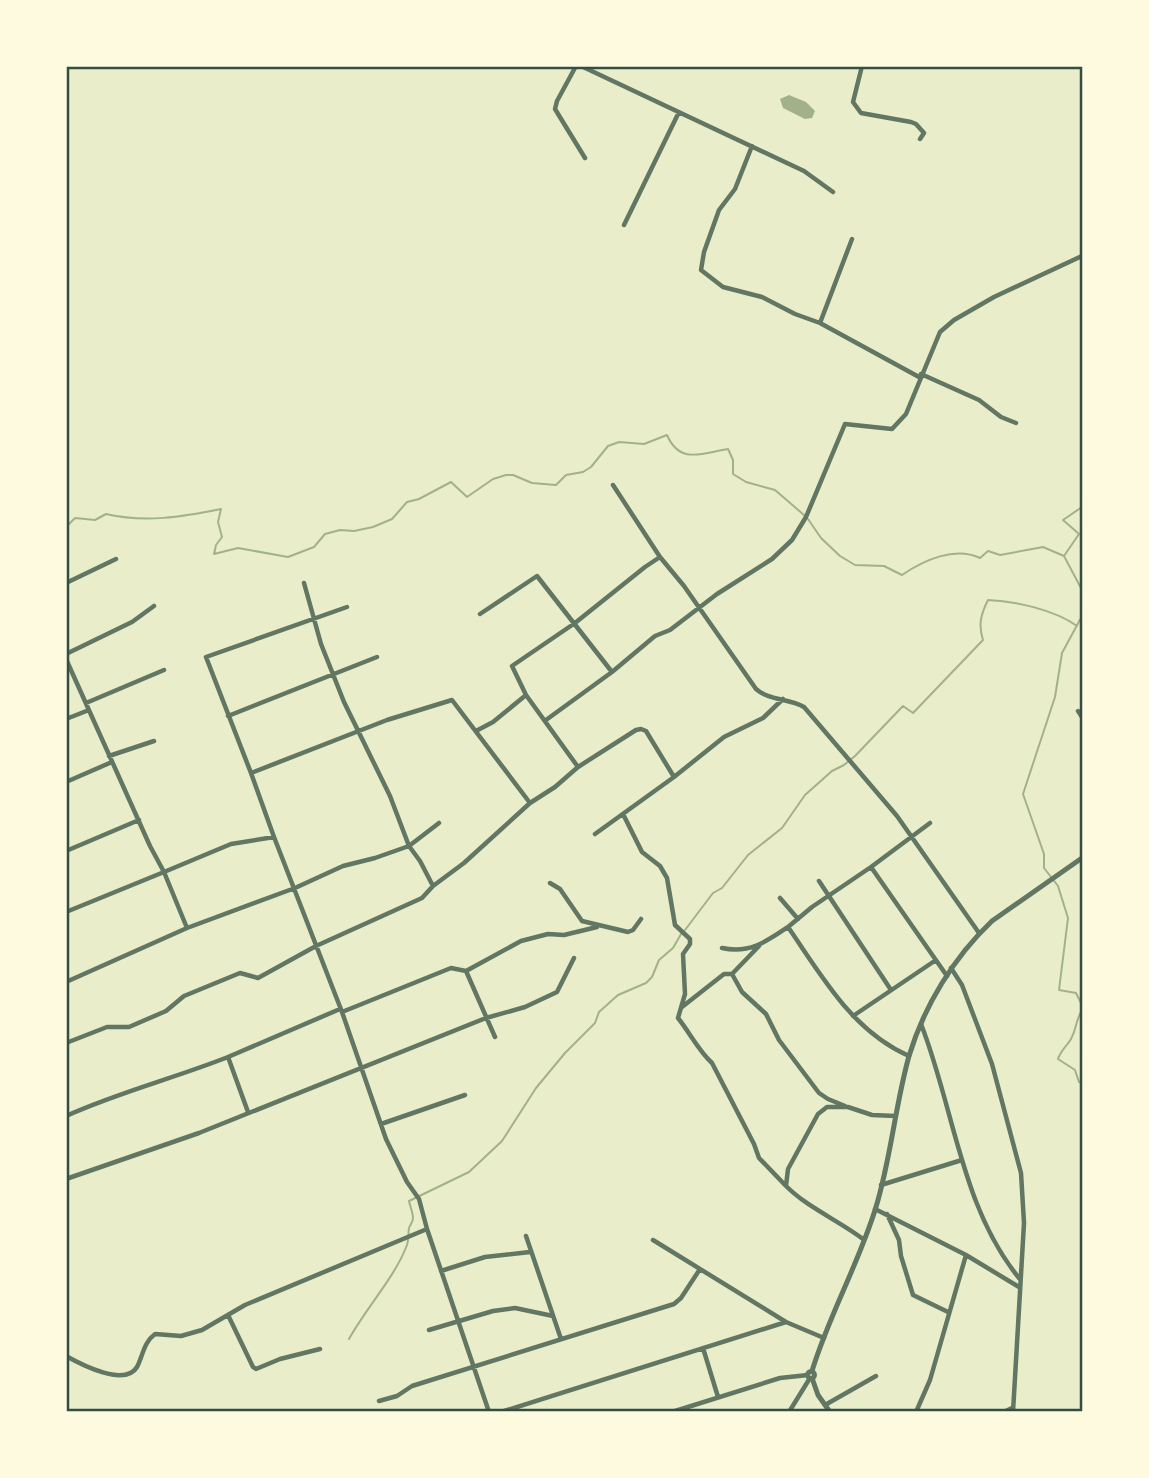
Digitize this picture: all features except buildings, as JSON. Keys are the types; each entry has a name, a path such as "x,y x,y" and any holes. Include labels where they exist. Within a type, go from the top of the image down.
{"street":[{"path":"585,158 555,109 557,101 579,66 804,171 833,192"},
{"path":"862,66 853,102 856,109 861,113 916,124 924,133 920,139"},
{"path":"624,225 679,113"},
{"path":"751,146 735,189 719,210 704,252 701,270 723,287 762,297 820,323 920,376 978,400 1002,417 1016,422"},
{"path":"820,323 852,239"},
{"path":"546,720 612,672 655,636 670,630 716,594 772,559 792,540 806,517 845,424 892,429 906,414 940,332 954,320 994,296 1083,256"},
{"path":"612,485 660,557 684,586 756,688 768,697 795,702 804,707 897,816 979,933"},
{"path":"578,767 526,695 512,666 575,623 660,557"},
{"path":"66,583 116,559"},
{"path":"480,614 537,576 612,672"},
{"path":"304,583 334,676 390,796 410,846 433,886"},
{"path":"66,654 132,622 154,606"},
{"path":"347,607 206,657 341,1010 386,1139 419,1199 489,1412"},
{"path":"228,716 377,657"},
{"path":"66,659 164,872 187,929"},
{"path":"86,703 164,670"},
{"path":"476,731 493,722 526,695"},
{"path":"251,773 422,707 452,699 530,803"},
{"path":"595,834 724,737 763,718 783,699"},
{"path":"66,719 89,710"},
{"path":"1078,712 1083,717"},
{"path":"66,1043 107,1027 129,1027 166,1011 184,996 240,973 258,978 316,946 422,898 530,803 555,787 578,767 636,730 646,731 674,777"},
{"path":"110,756 154,741"},
{"path":"66,782 112,762"},
{"path":"623,814 642,852 660,866 667,878 675,925 690,939 690,944 683,954 685,995 678,1018 693,1036 701,1053 712,1063 759,1158 805,1202 842,1223 863,1239"},
{"path":"66,851 139,820"},
{"path":"66,982 187,929 295,888 343,866 410,846 439,823"},
{"path":"681,1008 724,974 732,974 759,946 930,823"},
{"path":"66,912 232,844 274,837"},
{"path":"789,1412 811,1376 875,1209 909,1056 921,1023 951,968 979,933 992,921 1083,858"},
{"path":"871,867 947,976"},
{"path":"819,881 891,990"},
{"path":"551,883 565,896 582,921 597,927 628,932 634,930 641,919"},
{"path":"780,898 798,919"},
{"path":"66,1116 149,1083 176,1077 228,1057 450,968 466,971 521,941 597,927"},
{"path":"788,927 853,1016 887,1046 909,1056"},
{"path":"722,948 737,951 759,946"},
{"path":"66,1179 199,1133 486,1018 525,1007 557,992 574,958"},
{"path":"853,1016 936,960"},
{"path":"951,968 962,985 992,1064 1021,1173 1024,1223 1013,1410 1004,1412"},
{"path":"466,971 495,1037"},
{"path":"732,974 742,992 766,1014 779,1040 819,1093 828,1100 872,1115 895,1116"},
{"path":"921,1023 935,1059 962,1160 981,1213 1002,1257 1020,1279"},
{"path":"228,1057 248,1112"},
{"path":"381,1124 465,1095"},
{"path":"786,1186 788,1169 818,1114 827,1107 848,1107"},
{"path":"881,1185 962,1160"},
{"path":"875,1209 966,1255 1019,1287"},
{"path":"887,1214 899,1240 913,1295 948,1312"},
{"path":"66,1356 95,1370 122,1376 131,1373 136,1368 149,1338 155,1334 190,1334 202,1330 245,1305 427,1230"},
{"path":"526,1236 561,1339"},
{"path":"653,1240 786,1322 824,1338"},
{"path":"441,1271 485,1257 530,1252"},
{"path":"916,1412 930,1380 966,1255"},
{"path":"379,1401 397,1396 412,1386 674,1304 681,1298 699,1269"},
{"path":"429,1330 492,1311 515,1308 552,1316"},
{"path":"228,1315 256,1369 280,1359 320,1349"},
{"path":"501,1412 786,1322"},
{"path":"703,1348 718,1397"},
{"path":"672,1412 780,1378 811,1376"},
{"path":"811,1376 813,1385 830,1412"},
{"path":"825,1405 876,1377"}],"shaded area":[{"path":"789,95 806,102 815,111 812,118 805,119 783,108 780,99"}],"waterway":[{"path":"66,527 75,518 95,520 106,514 164,518 221,509 218,522 222,537 214,554 238,548 288,557 314,547 325,534 373,527 392,519 407,502 419,499 451,482 467,497 493,479 506,475 532,483 556,485 566,475 583,472 591,467 608,446 619,442 644,444 667,435 672,444 685,454 728,449 733,460 733,474 746,482 775,490 804,515"},
{"path":"1082,507 1063,520 1079,534 1064,556 1082,590"},
{"path":"808,519 821,538 840,556 855,565 884,566 902,575 920,564 950,554 960,553 980,558 988,551 1000,555 1043,547 1064,556"},
{"path":"685,930 713,893 722,888 748,855 782,828 805,795 832,771 855,756 903,706 913,713 983,640 981,620 988,600 1034,607 1058,615 1077,626"},
{"path":"1082,616 1062,653 1055,697 1023,794 1044,854 1044,868 1058,886 1068,918 1059,990 1076,993 1082,1005"},
{"path":"349,1339 402,1257 413,1218 409,1201 469,1172 502,1141 536,1088 595,1023 599,1012 618,995 646,983 652,977 659,960 673,948 681,934"},
{"path":"1082,1010 1071,1039 1058,1059 1075,1070 1079,1082 1082,1083"}]}
